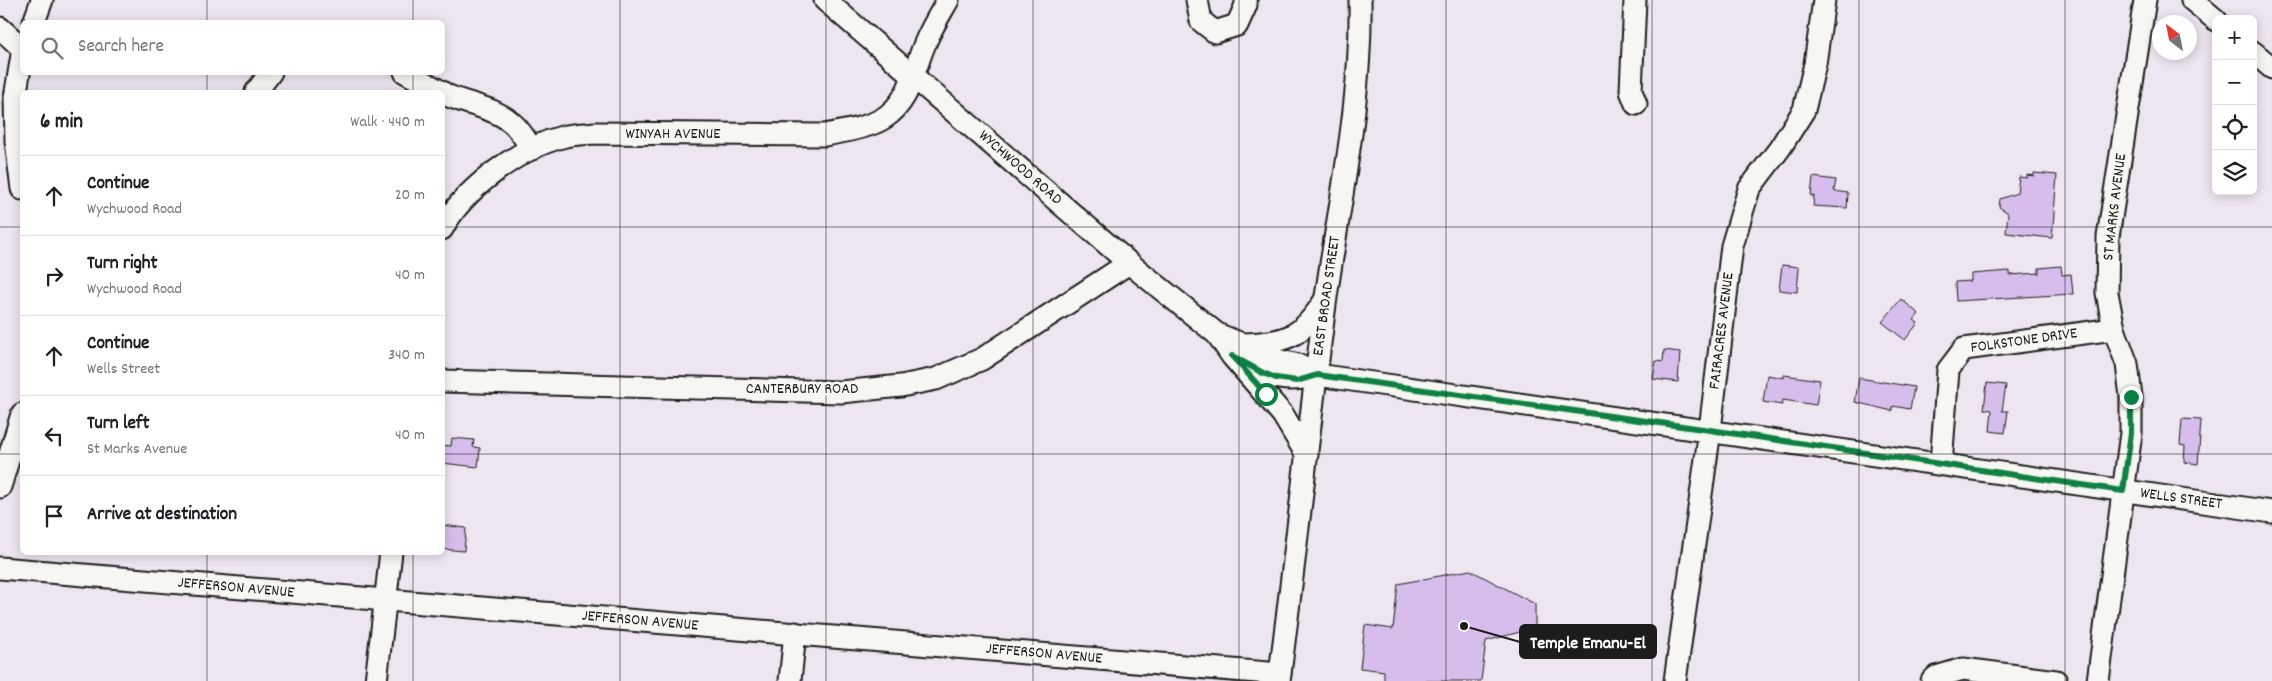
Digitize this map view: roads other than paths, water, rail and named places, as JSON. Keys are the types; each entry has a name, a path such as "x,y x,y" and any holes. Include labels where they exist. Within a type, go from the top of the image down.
{"street":[{"path":"35,20 42,0"},
{"name":"WYCHWOOD ROAD","path":"825,0 1129,263 1237,350 1283,415 1307,455"},
{"name":"WINYAH AVENUE","path":"445,225 462,202 507,162 562,137 596,133 825,134 853,129 884,118 899,105 913,76 925,42 948,0"},
{"path":"1197,0 1201,21 1215,32 1237,26 1246,5 1246,0"},
{"name":"EAST BROAD STREET","path":"1280,678 1326,298 1350,140 1359,47 1360,0"},
{"path":"1635,0 1630,91 1636,104"},
{"name":"FAIRACRES AVENUE","path":"1675,681 1710,430 1732,246 1748,189 1780,148 1804,110 1815,64 1824,0"},
{"name":"ST MARKS AVENUE","path":"2098,681 2131,433 2131,397 2127,364 2114,329 2106,292 2108,237 2145,0"},
{"path":"2192,0 2212,17"},
{"path":"0,28 20,46"},
{"path":"2257,55 2272,68"},
{"path":"20,67 15,98 16,141 20,173"},
{"path":"258,90 269,75"},
{"path":"410,75 437,90"},
{"path":"445,94 500,115 516,126 532,149"},
{"name":"CANTERBURY ROAD","path":"445,381 841,392 901,386 936,379 982,359 1129,263"},
{"name":"WYCHWOOD ROAD","path":"1237,350 1289,338 1313,320 1326,298"},
{"name":"FOLKSTONE DRIVE","path":"1941,464 1948,370 1964,349 2114,329"},
{"name":"WYCHWOOD ROAD","path":"1237,350 1298,365 1317,375"},
{"name":"WELLS STREET","path":"1317,375 2272,512"},
{"path":"0,487 8,434 20,417"},
{"path":"376,681 391,555"},
{"name":"JEFFERSON AVENUE","path":"0,568 385,601 795,633 1280,678"},
{"path":"790,681 795,633"},
{"path":"1932,681 1936,677 1963,669 2056,681"}],"place":[{"name":"Temple Emanu-El","path":"1464,626"}]}
